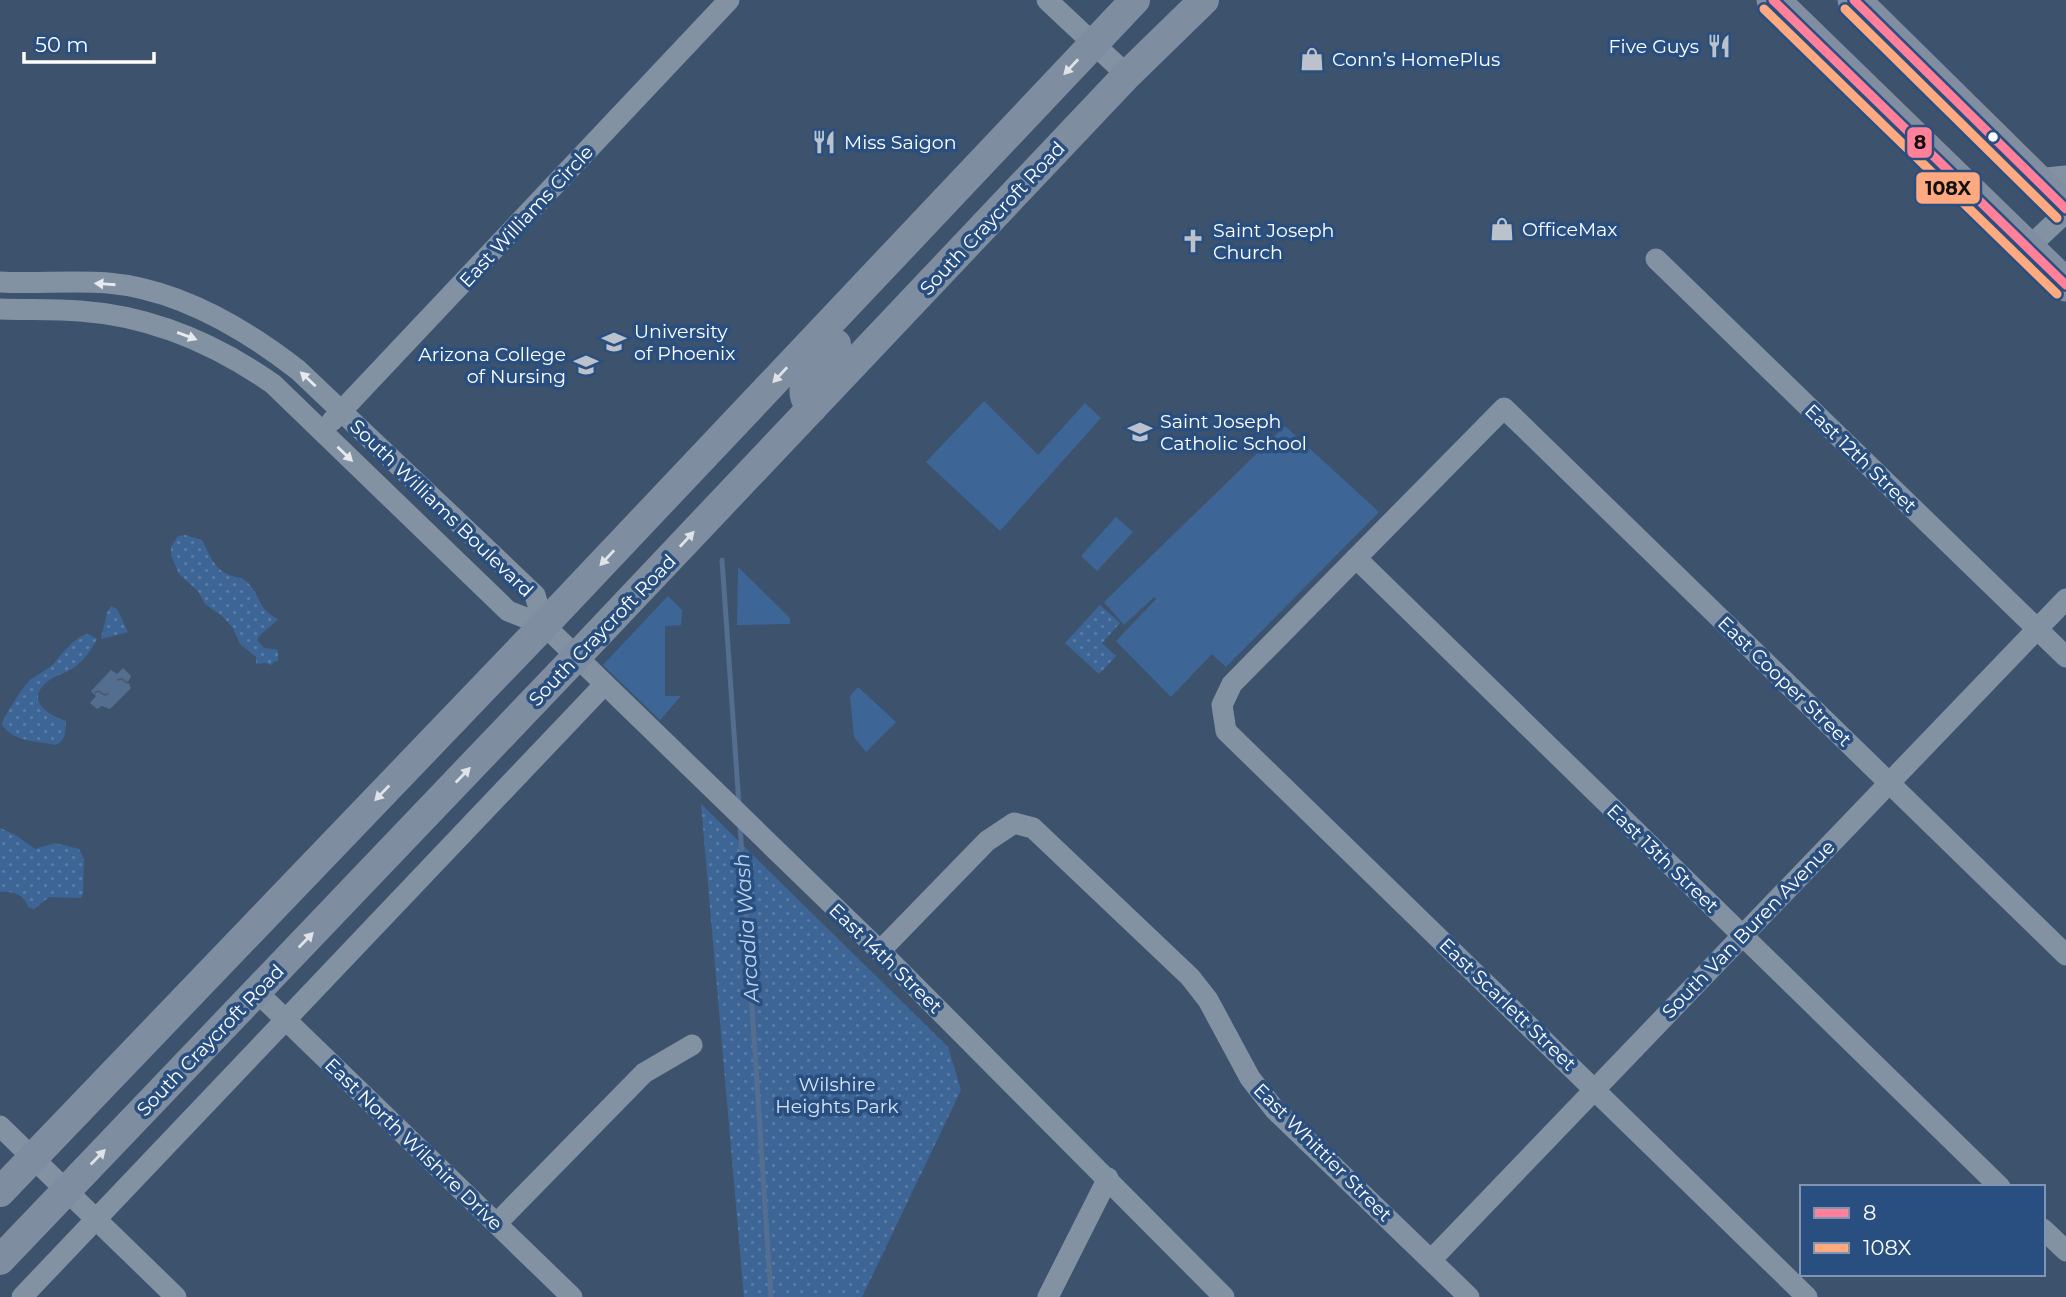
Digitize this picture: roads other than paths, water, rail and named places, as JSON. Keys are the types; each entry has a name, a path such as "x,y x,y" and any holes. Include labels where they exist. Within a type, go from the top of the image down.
{"main road":[{"path":"0,1192 544,625 1135,0"},
{"name":"South Craycroft Road","path":"0,1260 1127,75 1204,0"},
{"path":"1773,0 2066,285"},
{"path":"1854,0 2051,177 2066,210"},
{"path":"812,408 805,400 804,389 811,371 902,272 915,231"}],"street":[{"name":"East Williams Circle","path":"322,432 730,0"},
{"path":"1047,0 1127,75"},
{"path":"2028,248 2066,210"},
{"name":"East 12th Street","path":"1656,259 2066,657"},
{"name":"South Williams Boulevard","path":"0,282 109,283 144,290 211,315 260,342 298,370 535,595 544,625"},
{"name":"South Williams Boulevard","path":"0,309 97,313 130,319 200,341 229,355 273,384 508,611 544,625"},
{"name":"East Cooper Street","path":"1356,558 1504,408 2066,955"},
{"name":"East Scarlett Street","path":"1356,558 1233,684 1222,705 1226,731 1807,1297"},
{"name":"East 13th Street","path":"1356,558 1998,1185"},
{"name":"South Van Buren Avenue","path":"1432,1260 2066,598"},
{"name":"East 14th Street","path":"544,625 880,951 1224,1297"},
{"name":"South Craycroft Road","path":"22,1297 604,685"},
{"name":"East Whittier Street","path":"880,951 987,841 1014,823 1033,828 1191,977 1208,1000 1250,1078 1275,1110 1469,1297"},
{"name":"East North Wilshire Drive","path":"256,991 572,1297"},
{"path":"497,1223 644,1073 692,1045"},
{"path":"0,1126 176,1297"},
{"path":"1048,1297 1108,1178"},
{"path":"2045,1231 2066,1251"}],"water":[{"path":"123,668 131,676 128,682 131,688 110,709 102,706 97,709 90,703 96,696 91,691 111,670 117,674"}],"waterway":[{"name":"Arcadia Wash","path":"722,560 739,805"},
{"name":"Arcadia Wash","path":"740,825 771,1297"}],"place":[{"name":"Five Guys","path":"1719,46"},
{"name":"Conn’s HomePlus","path":"1312,59"},
{"name":"Miss Saigon","path":"824,142"},
{"name":"OfficeMax","path":"1502,229"},
{"name":"Saint Joseph Church","path":"1193,241"},
{"name":"University of Phoenix","path":"614,342"},
{"name":"Arizona College of Nursing","path":"586,365"},
{"name":"Saint Joseph Catholic School","path":"1140,432"}],"park label":[{"name":"Wilshire Heights Park","path":"837,1095"}]}
